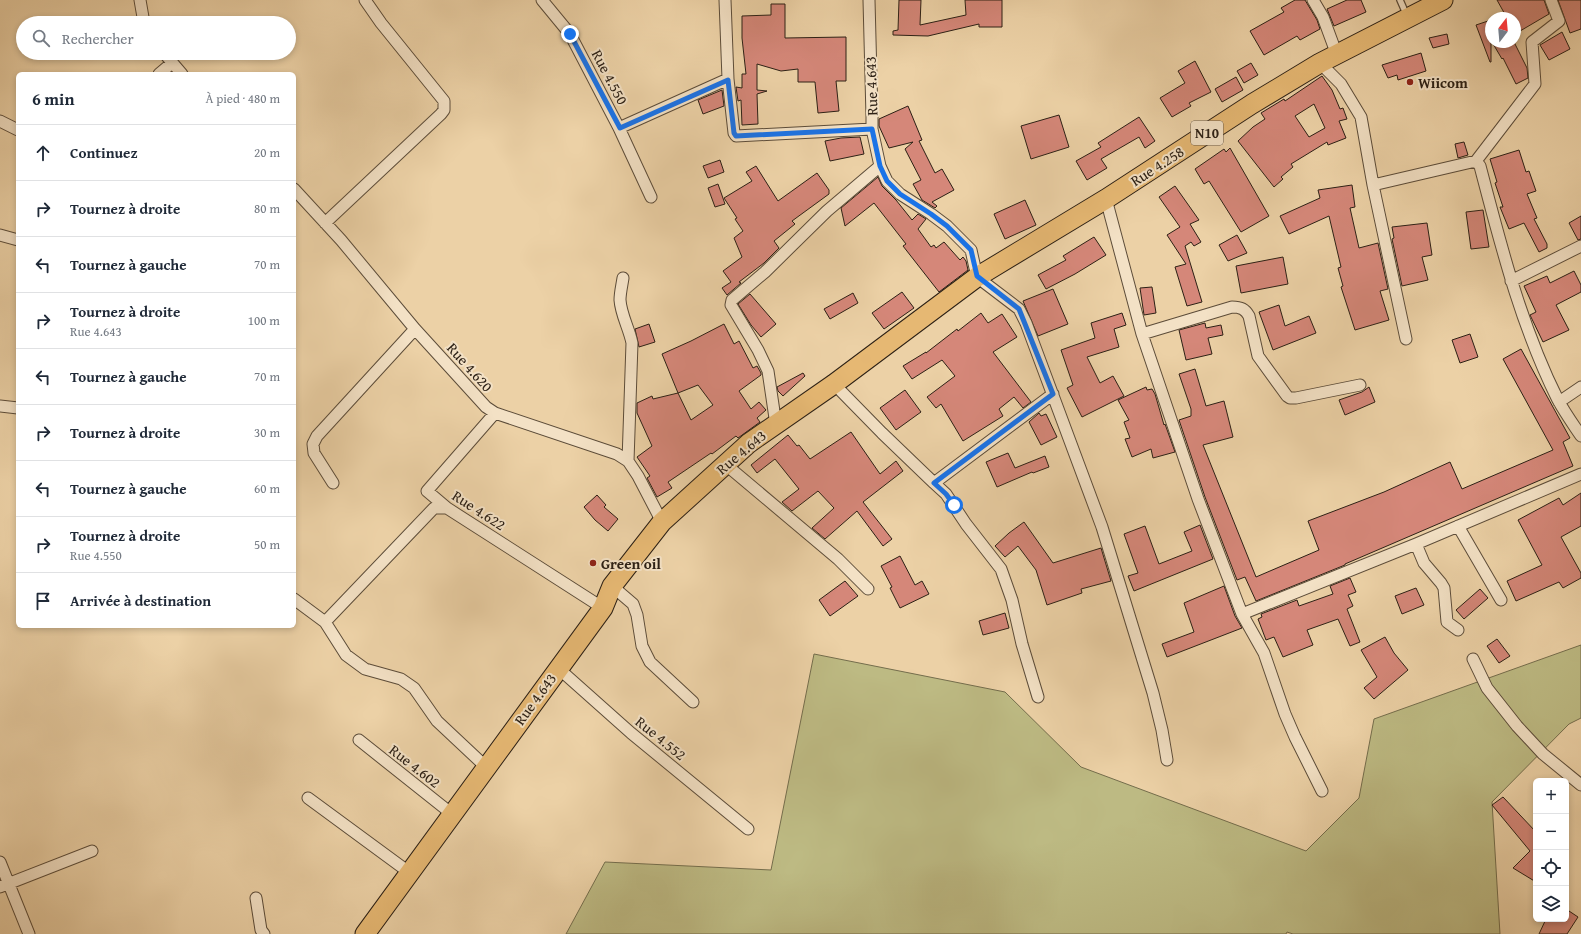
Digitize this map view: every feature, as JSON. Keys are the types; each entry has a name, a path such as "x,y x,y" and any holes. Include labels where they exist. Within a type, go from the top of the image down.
{"highway":[{"name":"Rue 4.258","path":"977,276 1106,199 1252,104 1320,63 1443,0"},
{"name":"Rue 4.643","path":"365,934 603,608 612,586 662,522 749,443 834,384 977,276"}],"street":[{"path":"140,0 143,16"},
{"path":"326,223 444,110 444,101 380,23 365,0"},
{"name":"Rue 4.550","path":"542,0 570,34 620,128 651,197"},
{"path":"725,0 728,80 734,133 736,136 872,129"},
{"name":"Rue 4.643","path":"869,0 872,129 880,166 887,181 900,194 947,226 971,250 977,276"},
{"path":"1314,0 1323,17 1337,54"},
{"path":"1373,185 1476,161 1535,84 1532,42 1559,21 1551,0"},
{"path":"169,60 180,72"},
{"path":"1320,63 1341,84 1361,117 1373,185 1406,339"},
{"path":"162,72 172,64"},
{"path":"620,128 728,80"},
{"path":"0,121 16,129"},
{"path":"1476,161 1481,172 1511,281 1538,354 1559,402 1581,436"},
{"path":"776,424 768,371 758,350 731,305 732,300 765,272 826,211 880,166"},
{"name":"Rue 4.620","path":"296,191 326,223 415,329 486,406 495,413 617,454 628,461 638,476 662,522"},
{"path":"1106,199 1142,334 1198,499 1242,614 1264,653 1284,714 1294,737 1322,791"},
{"path":"0,235 16,239"},
{"path":"1511,281 1581,246"},
{"path":"977,276 1019,309 1053,394 1102,527 1152,693 1162,730 1167,760"},
{"path":"623,278 620,299 622,312 632,343 628,461"},
{"path":"1142,334 1232,307 1239,307 1246,311 1249,316 1258,356 1286,396 1296,398 1360,385"},
{"path":"334,482 314,453 312,444 317,436 415,329"},
{"path":"834,384 882,433 946,494 966,524 1001,569 1012,600 1022,644 1038,698"},
{"path":"1559,402 1581,388"},
{"path":"934,483 1053,394"},
{"path":"0,406 16,408"},
{"name":"Rue 4.622","path":"495,413 427,491 447,508 603,608"},
{"path":"725,464 838,560 868,589"},
{"path":"1242,614 1416,544 1581,474"},
{"path":"325,622 434,508 447,508"},
{"path":"1458,526 1501,600"},
{"path":"1416,544 1424,563 1442,583 1444,588 1448,622 1458,630"},
{"path":"612,586 633,604 637,615 642,646 650,662 693,702"},
{"path":"296,600 325,622 346,655 365,669 401,679 414,688 437,720 486,767"},
{"path":"1472,659 1487,688 1517,726 1543,754 1581,785"},
{"name":"Rue 4.552","path":"558,668 631,733 748,828"},
{"name":"Rue 4.602","path":"359,740 452,814"},
{"path":"308,798 410,872"},
{"path":"4,886 92,851"},
{"path":"0,862 4,886 29,934"},
{"path":"256,898 261,930 264,934"}],"lane":[{"path":"1400,0 1408,18"}],"shaded area":[{"path":"1581,645 1581,718 1569,724 1492,802 1500,934 1293,934 1287,932 1286,934 566,934 605,862 771,870 814,654 1005,692 1081,767 1306,851 1359,798 1374,719"}],"building":[{"path":"899,0 921,0 920,25 966,15 965,0 1002,0 1002,27 979,27 979,24 928,36 893,35 893,31 898,30"},
{"path":"1295,0 1305,0 1317,20 1320,29 1300,40 1297,36 1264,55 1250,31 1284,12 1281,8"},
{"path":"1347,0 1361,0 1366,12 1334,26 1327,9"},
{"path":"1497,0 1544,0 1549,14 1521,30 1521,12 1504,12"},
{"path":"1558,0 1581,0 1581,29 1570,33"},
{"path":"771,4 785,4 785,38 846,37 846,81 836,81 839,111 818,113 815,82 798,82 798,69 781,71 757,64 757,90 767,91 757,94 758,124 742,125 741,100 738,101 736,87 742,88 742,74 746,74 742,38 742,16 771,15"},
{"path":"1485,22 1485,48 1491,48 1491,62 1490,62 1476,25"},
{"path":"1562,32 1570,49 1549,60 1540,45"},
{"path":"1447,34 1449,44 1433,48 1429,38"},
{"path":"1496,48 1517,48 1527,68 1528,78 1516,84 1503,58 1502,59"},
{"path":"1421,53 1426,71 1398,80 1397,75 1388,78 1382,65"},
{"path":"1195,61 1211,92 1189,103 1191,106 1172,117 1160,98 1185,83 1178,71"},
{"path":"1251,63 1258,75 1244,83 1237,71"},
{"path":"1322,76 1332,90 1340,109 1343,108 1347,119 1339,121 1346,138 1328,145 1327,142 1291,164 1293,167 1281,177 1283,179 1274,187 1238,141 1253,127 1265,119 1261,113 1284,99 1285,101","holes":["1314,104 1325,128 1309,137 1295,116"]},
{"path":"1236,77 1243,90 1222,102 1215,89"},
{"path":"722,90 724,106 703,114 698,100"},
{"path":"908,106 922,140 919,141 935,173 942,169 954,190 932,202 937,206 935,208 922,200 913,184 921,180 905,149 913,142 889,148 879,126 879,119"},
{"path":"1059,115 1069,147 1031,159 1021,126"},
{"path":"1139,117 1155,141 1145,148 1139,137 1101,159 1107,168 1087,180 1076,161 1101,147 1098,143"},
{"path":"860,137 864,154 830,161 825,141"},
{"path":"1464,142 1468,155 1458,158 1455,144"},
{"path":"1230,148 1269,216 1241,232 1209,181 1204,184 1195,169 1224,149 1226,152"},
{"path":"1519,150 1526,172 1529,171 1536,191 1527,194 1537,218 1534,219 1547,244 1547,248 1539,252 1524,223 1509,229 1500,207 1503,207 1495,183 1497,182 1490,159"},
{"path":"720,160 724,172 708,178 703,166"},
{"path":"756,166 778,201 817,173 829,190 829,194 792,221 795,224 774,241 779,248 764,263 739,282 741,283 727,295 722,288 731,282 723,271 742,257 734,238 743,231 735,219 737,218 724,198 752,181 746,172"},
{"path":"878,177 882,186 896,200 912,220 918,214 926,219 918,229 931,247 934,245 936,248 944,242 960,260 963,257 966,261 968,270 939,292 903,246 906,244 874,203 845,226 841,208"},
{"path":"718,184 725,204 715,207 708,188"},
{"path":"1352,185 1355,207 1350,208 1359,248 1378,243 1388,289 1380,291 1389,320 1355,330 1341,287 1343,286 1338,268 1341,267 1329,216 1289,234 1280,216 1320,198 1318,190"},
{"path":"1175,186 1199,220 1190,224 1201,242 1194,246 1191,242 1185,246 1202,302 1187,306 1175,267 1186,264 1167,235 1180,227 1159,197"},
{"path":"1025,200 1036,225 1005,239 994,214"},
{"path":"1483,210 1489,247 1471,249 1466,212"},
{"path":"1581,216 1581,239 1578,240 1569,223"},
{"path":"1427,223 1432,255 1422,257 1428,280 1402,286 1392,239 1394,238 1392,227"},
{"path":"1237,235 1247,253 1228,261 1219,245"},
{"path":"1094,237 1106,255 1075,274 1046,289 1038,275 1066,260 1063,256"},
{"path":"1283,257 1288,284 1241,293 1236,266"},
{"path":"1574,271 1581,285 1581,292 1556,305 1569,330 1543,342 1530,315 1536,312 1524,286 1547,276 1550,283"},
{"path":"1152,287 1156,313 1144,315 1140,288"},
{"path":"1053,289 1068,324 1038,336 1023,301"},
{"path":"902,292 914,308 884,329 872,313"},
{"path":"853,293 858,303 830,319 824,309"},
{"path":"750,294 776,324 761,337 751,325 738,304"},
{"path":"1279,305 1285,326 1309,316 1316,333 1273,350 1259,312"},
{"path":"981,313 988,323 1002,314 1017,337 993,352 1031,402 1023,408 1014,397 999,409 1003,416 963,441 941,404 936,408 927,397 955,376 942,360 912,379 903,366 926,353"},
{"path":"1122,313 1126,325 1114,329 1119,347 1087,357 1100,383 1113,376 1124,396 1082,417 1067,388 1073,385 1061,350 1095,338 1091,323"},
{"path":"1205,323 1206,328 1221,325 1223,335 1208,338 1212,354 1186,360 1179,330"},
{"path":"649,324 655,342 639,347 635,329"},
{"path":"724,324 734,344 739,341 753,368 757,366 761,373 761,375 739,391 751,409 759,402 766,410 757,418 760,422 738,438 736,436 712,454 711,453 668,482 672,488 657,497 647,478 650,476 637,457 652,446 637,413 637,403 652,396 653,399 678,393 662,354","holes":["698,385 713,405 691,420 678,393"]},
{"path":"1470,334 1478,357 1460,363 1452,340"},
{"path":"1521,349 1570,438 1563,442 1573,466 1345,565 1256,601 1245,577 1237,580 1205,497 1179,420 1191,416 1191,409 1179,374 1195,369 1206,406 1224,401 1233,437 1203,445 1256,577 1319,550 1308,521 1384,492 1450,462 1462,489 1553,450 1503,359"},
{"path":"803,373 805,376 783,396 778,391 777,387"},
{"path":"1146,387 1147,390 1152,389 1155,394 1164,425 1165,424 1175,452 1153,458 1151,449 1132,457 1125,439 1130,438 1124,422 1129,420 1118,400"},
{"path":"1369,387 1375,402 1345,415 1339,400 1362,392"},
{"path":"905,390 921,412 896,430 880,408"},
{"path":"1039,413 1041,416 1046,414 1057,437 1041,445 1029,422"},
{"path":"851,432 880,474 896,461 903,471 863,502 892,539 883,546 857,511 825,539 812,528 834,508 818,491 792,511 782,502 799,489 775,459 757,473 751,465 788,435 797,446 799,445 810,459"},
{"path":"1008,453 1015,468 1045,456 1049,467 1033,473 1032,472 997,487 986,462"},
{"path":"1581,493 1581,526 1561,537 1581,573 1581,578 1563,588 1559,582 1516,601 1507,581 1542,565 1518,520 1559,498 1563,505"},
{"path":"597,495 606,505 604,507 618,519 608,531 595,520 584,507"},
{"path":"1024,522 1053,563 1101,548 1111,581 1081,589 1082,593 1047,605 1036,570 1018,546 1005,557 995,546"},
{"path":"1200,525 1213,559 1134,591 1128,576 1138,573 1124,534 1145,526 1159,564 1192,551 1184,532"},
{"path":"900,556 915,585 922,581 929,594 900,608 890,588 892,587 881,566"},
{"path":"1350,578 1356,592 1348,595 1353,606 1347,609 1360,642 1350,646 1338,619 1307,630 1313,645 1283,657 1274,637 1266,640 1258,619 1262,617 1261,614 1297,600 1299,606 1333,594 1330,586"},
{"path":"845,581 858,596 830,616 819,600"},
{"path":"1224,586 1235,616 1242,628 1167,657 1162,644 1194,632 1184,603"},
{"path":"1416,588 1424,605 1402,614 1395,596"},
{"path":"1480,589 1488,598 1464,619 1456,610"},
{"path":"1005,613 1009,628 983,635 979,621"},
{"path":"1385,637 1394,653 1408,670 1374,699 1364,688 1377,677 1361,650"},
{"path":"1497,639 1510,656 1499,663 1487,646"},
{"path":"1503,797 1533,829 1533,880 1513,868 1530,851 1492,805"},
{"path":"1569,911 1578,917 1567,934 1539,934 1545,922 1569,922"}],"place":[{"name":"Wiicom","path":"1410,82"},
{"name":"Green oil","path":"593,563"}],"route":[{"path":"570,34 620,128 728,80 734,133 736,136 872,129 880,166 887,181 900,194 947,226 971,250 977,276 1019,309 1026,323 1053,394 934,483 946,494 954,505"}]}
